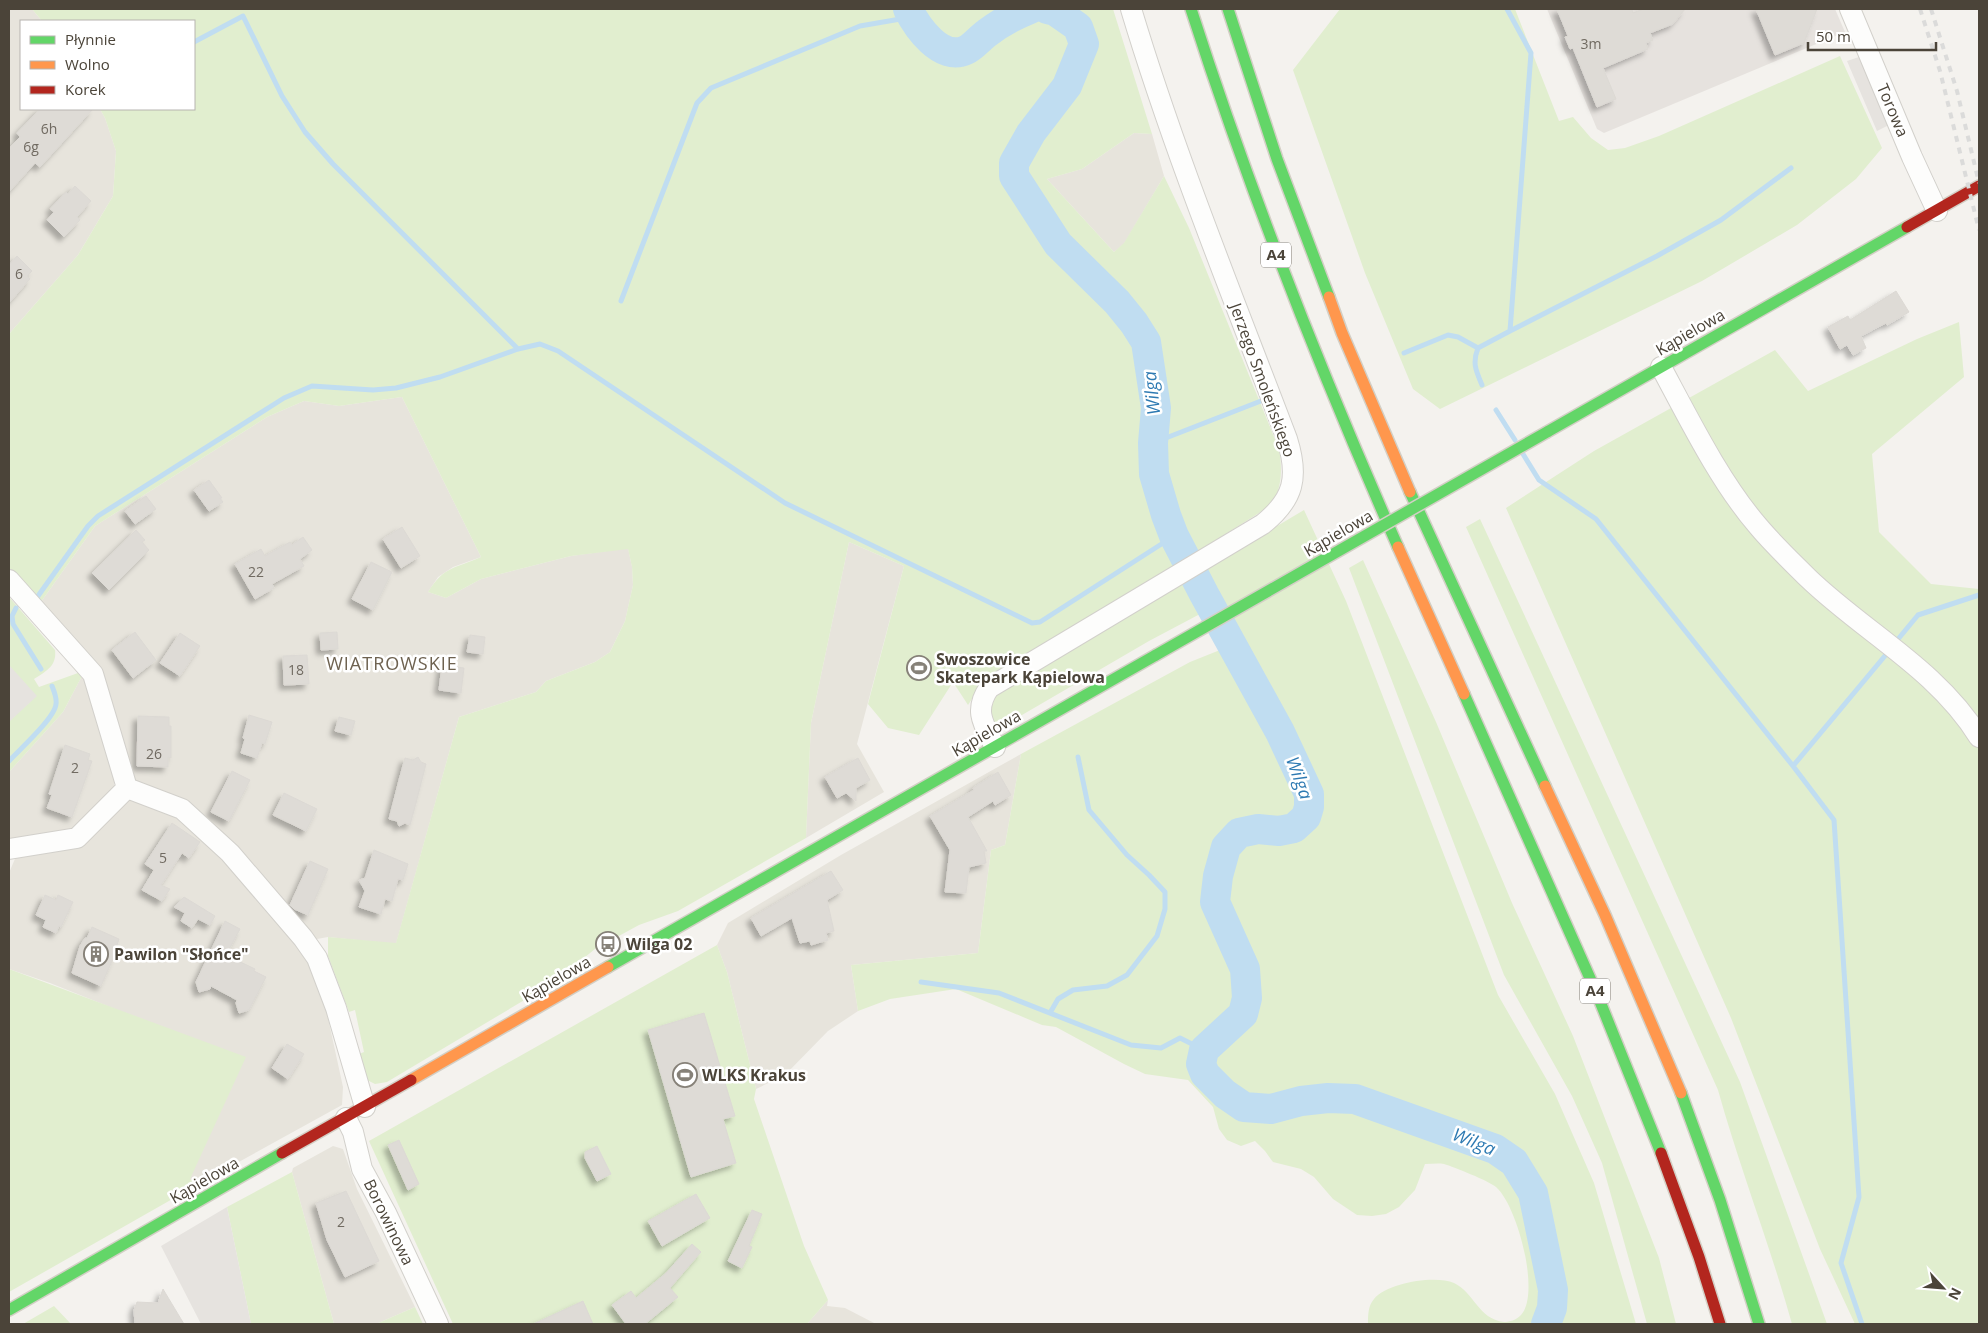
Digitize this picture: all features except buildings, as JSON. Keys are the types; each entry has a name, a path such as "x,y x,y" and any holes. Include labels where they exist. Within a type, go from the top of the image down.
{"main road":[{"name":"A4","path":"1191,9 1242,164 1304,328 1372,488 1566,922 1608,1022 1682,1208 1720,1324"},
{"name":"A4","path":"1228,9 1277,159 1342,333 1415,504 1600,906 1680,1090 1720,1200 1759,1324"},
{"name":"Kąpielowa","path":"9,1310 1979,186"}],"street":[{"name":"Jerzego Smoleńskiego","path":"995,747 981,718 980,709 982,698 989,688 1263,524 1276,513 1291,489 1294,477 1293,458 1215,256 1150,71 1131,9"},
{"name":"Torowa","path":"1850,9 1912,157 1937,211"},
{"path":"1661,367 1714,462 1757,526 1831,599 1934,682 1979,737"},
{"path":"9,580 93,674 127,788"},
{"path":"9,849 77,838 127,788"},
{"path":"127,788 182,809 230,853 303,938 317,958 336,1008 365,1107"},
{"name":"Borowinowa","path":"346,1118 353,1132 362,1169 386,1213 438,1324"}],"shaded area":[{"path":"9,9 32,9 41,20 20,20 20,110 101,110 116,151 113,196 78,255 9,334"},
{"path":"1547,9 1835,9 1845,32 1604,133 1597,129"},
{"path":"1859,57 1889,125 1877,131 1847,61"},
{"path":"1134,133 1152,134 1164,176 1124,244 1114,252 1047,179 1082,169"},
{"path":"402,397 481,557 453,567 438,577 428,592 446,598 481,579 571,556 628,548 633,585 625,621 610,652 595,662 546,681 536,692 459,717 396,944 328,937 317,939 308,932 203,814 133,782 104,690 38,606 95,526 267,417 304,401 339,406"},
{"path":"849,542 904,566 857,744 884,792 806,838 811,723"},
{"path":"9,665 37,696 9,722"},
{"path":"82,676 99,709 114,779 114,790 78,831 9,845 9,772 63,712"},
{"path":"1021,754 1005,845 991,850 978,953 851,965 858,1011 828,1031 785,1075 756,1089 727,972 717,945 728,923 841,855"},
{"path":"129,799 185,816 306,956 321,986 343,1087 342,1105 197,1185 190,1180 155,1025 50,983 9,969 9,873 17,854 68,848"},
{"path":"333,1146 343,1149 357,1189 415,1307 376,1324 334,1324 292,1172 293,1168"},
{"path":"227,1207 251,1324 201,1324 161,1246"},
{"path":"828,1300 827,1306 845,1308 876,1324 807,1324"}],"green space":[{"path":"32,9 1113,9 1152,134 1134,133 1082,169 1047,179 1114,252 1124,243 1164,176 1189,228 1279,449 1281,470 1278,491 1270,504 1259,513 1143,586 985,679 968,705 953,682 919,735 888,728 868,704 904,566 849,542 811,723 806,838 678,911 639,925 595,949 553,983 387,1082 375,1084 367,1080 359,1054 364,1052 355,1010 349,1012 328,956 328,937 396,943 459,717 536,692 546,681 595,662 610,652 625,621 633,585 628,549 571,556 481,579 446,598 428,592 445,572 481,557 402,397 339,406 304,401 267,417 95,526 38,606 9,571 9,334 78,255 113,196 116,151 101,110 195,110 195,20 41,20"},
{"path":"1340,9 1515,9 1559,121 1573,117 1591,138 1608,150 1625,148 1659,136 1840,56 1882,148 1856,179 1797,225 1702,281 1440,409 1413,389 1365,273 1293,70"},
{"path":"1959,322 1964,377 1872,454 1879,532 1931,584 1979,589 1979,1324 1855,1324 1820,1249 1731,1018 1506,508 1594,451 1775,350 1808,391 1917,339"},
{"path":"1304,510 1346,601 1498,995 1555,1094 1594,1183 1636,1324 1368,1324 1368,1314 1371,1305 1380,1293 1400,1285 1424,1280 1454,1283 1467,1292 1482,1311 1495,1320 1508,1322 1521,1315 1527,1304 1528,1288 1524,1250 1512,1212 1496,1187 1444,1164 1425,1164 1415,1190 1399,1207 1386,1214 1372,1216 1357,1215 1333,1199 1314,1177 1301,1169 1273,1162 1255,1141 1241,1146 1227,1140 1219,1129 1213,1107 1188,1080 1145,1074 1056,1027 1042,1025 956,989 890,999 858,1011 851,965 978,953 991,850 1005,845 1021,754 1190,662 1225,648 1235,640 1217,605 1149,641 1005,725 991,721 988,710 996,693"},
{"path":"1480,519 1740,1082 1827,1324 1792,1324 1718,1090 1466,527"},
{"path":"1363,560 1436,722 1512,903 1573,1036 1659,1258 1676,1324 1647,1324 1602,1163 1572,1096 1504,975 1349,568"},
{"path":"9,597 55,650 52,664 46,671 34,679 39,687 78,673 82,676 63,712 9,772"},
{"path":"717,945 727,972 756,1089 754,1099 804,1246 828,1300 807,1324 453,1324 369,1141"},
{"path":"9,969 246,1057 190,1179 197,1185 9,1292"},
{"path":"292,1172 334,1324 251,1324 227,1207"},
{"path":"54,1306 71,1324 23,1324"},
{"path":"415,1307 423,1324 376,1324"}],"waterway":[{"name":"Wilga","path":"908,9 917,25 931,41 948,51 957,52 969,49 997,26 1030,9"},
{"name":"Wilga","path":"1047,9 1055,11 1078,27 1084,44 1067,86 1031,133 1014,163 1014,176 1058,244 1117,302 1146,342 1156,408 1153,443 1154,474 1166,515 1174,536 1204,594 1280,732 1309,794 1309,807 1306,817 1294,828 1279,831 1258,829 1239,833 1226,847 1218,876 1215,902 1245,969 1247,998 1243,1014 1204,1050 1201,1064 1205,1074 1225,1094 1244,1107 1271,1109 1301,1101 1328,1098 1355,1099 1495,1149 1514,1162 1533,1193 1553,1290 1552,1308 1546,1324"},
{"path":"1482,385 1475,367 1478,348 1510,331 1531,53 1507,9"},
{"path":"195,41 243,16 282,96 305,132 333,164 518,349"},
{"path":"621,301 697,103 711,88 860,26 912,17"},
{"path":"1510,331 1657,256 1721,220 1791,168"},
{"path":"1404,353 1448,335 1458,337 1478,348"},
{"path":"38,596 88,526 98,516 284,398 312,386 373,390 396,388 440,377 518,349 540,344 558,351 785,503 1032,623 1040,622 1174,536"},
{"path":"1153,443 1266,399"},
{"path":"1496,410 1515,440"},
{"path":"1523,454 1539,480 1596,519 1834,820 1859,1197 1841,1263 1862,1324"},
{"path":"1894,644 1918,615 1979,595"},
{"path":"16,608 12,616 13,624 41,669"},
{"path":"1793,766 1889,651"},
{"path":"9,761 50,717 56,704 52,686"},
{"path":"1050,1013 1058,999 1073,990 1107,986 1127,975 1157,936 1165,909 1165,892 1127,855 1089,810 1078,757"},
{"path":"921,982 999,993 1131,1045 1161,1048 1180,1038 1204,1050"}],"railway":[{"path":"1920,9 1940,71 1979,230"},
{"path":"1931,9 1957,91 1979,183"}],"traffic: fast":[{"path":"1191,9 1237,146 1287,281 1398,547"},
{"path":"1228,9 1277,159 1329,297"},
{"path":"1547,432 1907,227"},
{"path":"1156,655 1547,432"},
{"path":"1410,492 1545,786"},
{"path":"608,967 1156,655"},
{"path":"1464,694 1597,994 1661,1153"},
{"path":"1681,1093 1720,1200 1759,1324"},
{"path":"9,1310 282,1153"}],"traffic: slow":[{"path":"1329,297 1342,333 1410,492"},
{"path":"1398,547 1464,694"},
{"path":"1545,786 1605,915 1681,1093"},
{"path":"411,1080 608,967"}],"traffic: jam":[{"path":"1907,227 1979,186"},
{"path":"282,1153 411,1080"},
{"path":"1661,1153 1699,1257 1720,1324"}],"place":[{"name":"Swoszowice Skatepark Kąpielowa","path":"919,668"},
{"name":"Wilga 02","path":"608,944"},
{"name":"Pawilon \"Słońce\"","path":"96,954"},
{"name":"WLKS Krakus","path":"685,1075"}],"district":[{"name":"WIATROWSKIE","path":"392,664"}]}
